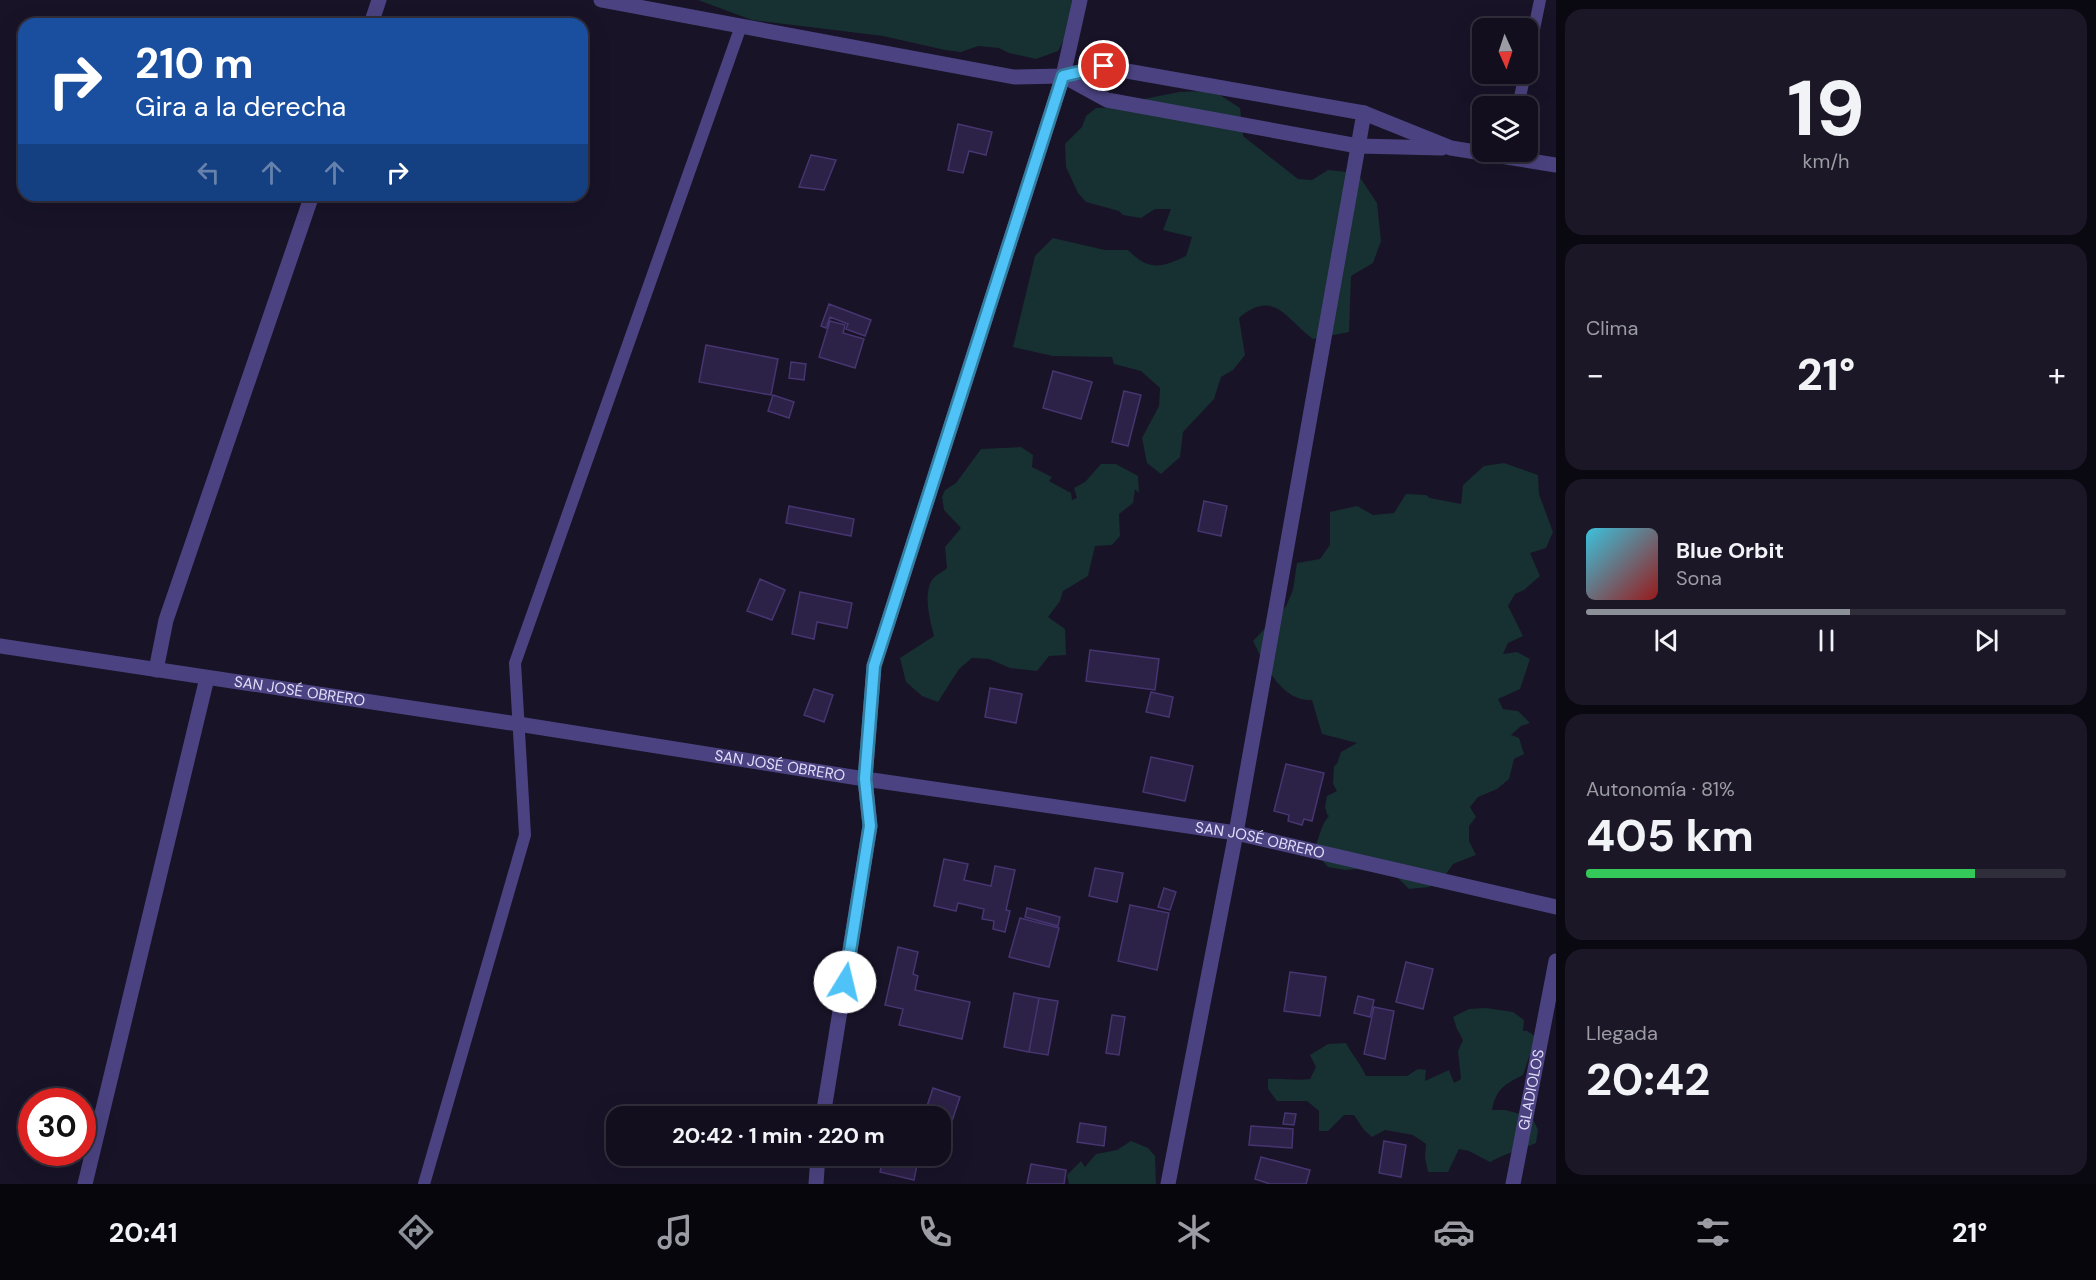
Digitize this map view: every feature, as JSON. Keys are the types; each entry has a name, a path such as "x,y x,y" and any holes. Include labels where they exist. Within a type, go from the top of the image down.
{"street":[{"path":"373,18 379,0"},
{"path":"601,0 1014,77 1063,76 1104,66 1364,113 1451,148"},
{"path":"825,1106 870,826 865,779 874,666 1063,76 1080,0"},
{"path":"1063,76 1107,100 1358,146 1472,150"},
{"path":"1167,1184 1236,833 1364,113"},
{"path":"1538,161 1556,165"},
{"path":"156,670 166,620 310,201"},
{"name":"SAN JOSÉ OBRERO","path":"0,646 865,779 1236,833 1556,907"},
{"path":"85,1184 207,678"},
{"name":"GLADIOLOS","path":"1514,1184 1556,961"},
{"path":"816,1184 817,1166"}],"lane":[{"path":"1536,18 1540,0"},
{"path":"424,1184 525,835 515,663 741,26"}],"green space":[{"path":"698,0 1085,0 1058,51 1036,59 1009,53 999,48 978,46 961,52 883,36 752,20"},
{"path":"1203,91 1220,95 1240,108 1243,136 1298,179 1312,180 1328,170 1357,173 1377,203 1381,241 1373,263 1351,276 1349,332 1313,339 1287,316 1271,306 1251,309 1239,318 1245,355 1233,370 1221,377 1214,399 1183,432 1180,457 1161,474 1147,463 1142,438 1159,406 1160,388 1141,371 1114,364 1112,357 1053,356 1013,347 1035,256 1053,238 1105,250 1128,250 1142,261 1156,265 1169,263 1186,256 1192,237 1163,230 1171,209 1155,209 1141,218 1123,215 1119,211 1086,202 1078,193 1066,167 1065,144 1082,127 1086,116 1096,108 1124,107 1144,99 1179,92"},
{"path":"1021,447 1033,455 1032,467 1052,477 1049,481 1071,493 1072,500 1077,498 1074,488 1085,482 1101,464 1116,464 1138,476 1139,493 1135,489 1133,503 1119,514 1120,536 1112,545 1095,546 1088,576 1063,591 1060,601 1048,617 1065,629 1066,655 1049,656 1037,671 1010,668 989,659 972,658 959,669 938,702 922,696 906,682 900,658 934,636 928,608 929,586 933,578 947,568 945,547 961,528 944,510 942,497 945,490 956,483 981,449"},
{"path":"1504,463 1538,475 1539,494 1553,532 1546,548 1530,553 1540,576 1524,590 1515,594 1508,606 1523,636 1508,643 1503,654 1517,652 1530,659 1520,689 1498,699 1503,709 1518,711 1530,723 1521,726 1511,735 1519,738 1524,754 1514,759 1509,779 1497,789 1478,797 1470,807 1476,817 1469,826 1469,841 1476,855 1453,864 1444,877 1429,887 1409,889 1397,877 1358,869 1345,870 1328,867 1320,858 1315,847 1322,826 1329,816 1325,807 1327,796 1337,791 1333,784 1334,766 1341,752 1357,743 1322,734 1312,700 1291,695 1275,680 1253,641 1286,606 1293,590 1297,563 1320,559 1330,545 1330,512 1357,506 1373,515 1394,513 1406,494 1426,495 1430,498 1461,504 1463,485 1484,466"},
{"path":"1486,1008 1513,1012 1524,1020 1523,1031 1535,1036 1536,1051 1529,1057 1523,1075 1506,1084 1499,1092 1492,1110 1505,1110 1532,1117 1538,1130 1536,1143 1490,1162 1469,1151 1459,1149 1448,1172 1428,1172 1425,1158 1426,1144 1413,1135 1385,1130 1372,1137 1354,1115 1344,1115 1328,1131 1319,1131 1319,1111 1307,1101 1277,1101 1268,1089 1268,1079 1310,1079 1316,1067 1310,1055 1328,1044 1346,1043 1366,1076 1407,1076 1418,1069 1426,1070 1425,1081 1449,1070 1454,1083 1461,1079 1458,1051 1463,1040 1453,1017 1469,1009"},
{"path":"1131,1141 1148,1148 1155,1156 1156,1184 1069,1184 1067,1175 1081,1161 1085,1167 1096,1154 1117,1150"}],"building":[{"path":"958,124 992,132 986,155 969,151 963,173 948,170"},
{"path":"811,155 836,160 824,190 799,187"},
{"path":"829,304 871,320 865,336 846,329 848,324 830,317 826,328 821,326"},
{"path":"830,321 845,325 843,333 864,339 855,368 819,357"},
{"path":"706,345 778,359 771,395 699,382"},
{"path":"791,362 806,364 804,380 789,378"},
{"path":"1053,371 1092,382 1081,419 1043,408"},
{"path":"1124,391 1141,395 1128,446 1112,442"},
{"path":"773,395 794,402 789,418 768,411"},
{"path":"1204,501 1227,506 1221,536 1198,531"},
{"path":"789,506 854,519 851,536 786,523"},
{"path":"760,579 785,590 772,620 747,611"},
{"path":"800,592 852,603 847,628 817,622 814,639 792,634"},
{"path":"1090,650 1159,659 1155,690 1086,681"},
{"path":"990,688 1022,694 1016,723 985,717"},
{"path":"814,689 833,695 824,722 804,715"},
{"path":"1151,692 1173,697 1169,717 1146,712"},
{"path":"1151,757 1193,766 1185,801 1143,792"},
{"path":"1286,764 1324,773 1312,821 1304,819 1302,825 1288,821 1289,815 1274,811"},
{"path":"944,859 968,864 964,880 991,886 995,866 1015,870 1006,910 1010,911 1005,932 993,929 994,921 982,919 984,909 958,903 956,911 934,906"},
{"path":"1095,868 1123,873 1117,902 1089,896"},
{"path":"1164,888 1176,892 1170,910 1158,907"},
{"path":"1130,905 1169,913 1157,970 1118,961"},
{"path":"1027,908 1060,917 1058,926 1025,917"},
{"path":"1020,918 1059,928 1049,967 1009,957"},
{"path":"898,947 918,952 913,974 918,976 915,990 970,1002 962,1039 899,1025 903,1009 885,1005"},
{"path":"1406,962 1433,969 1423,1009 1396,1002"},
{"path":"1290,972 1326,977 1320,1016 1284,1011"},
{"path":"1014,993 1039,998 1029,1052 1004,1047"},
{"path":"1358,996 1374,1000 1370,1017 1354,1013"},
{"path":"1039,998 1058,1001 1048,1055 1029,1052"},
{"path":"1374,1007 1394,1011 1385,1059 1364,1054"},
{"path":"1112,1015 1125,1017 1119,1055 1106,1053"},
{"path":"933,1088 960,1097 951,1124 951,1106 927,1106"},
{"path":"1285,1113 1296,1114 1294,1125 1283,1124"},
{"path":"1080,1123 1106,1127 1104,1146 1077,1142"},
{"path":"1251,1126 1293,1129 1292,1148 1249,1145"},
{"path":"1384,1141 1406,1145 1401,1177 1379,1173"},
{"path":"1261,1157 1310,1170 1306,1184 1270,1184 1255,1179"},
{"path":"1031,1164 1066,1170 1064,1184 1027,1184"},
{"path":"881,1166 917,1166 914,1180 880,1172"}],"route":[{"path":"845,982 870,826 865,779 874,666 1063,76 1104,66"}]}
